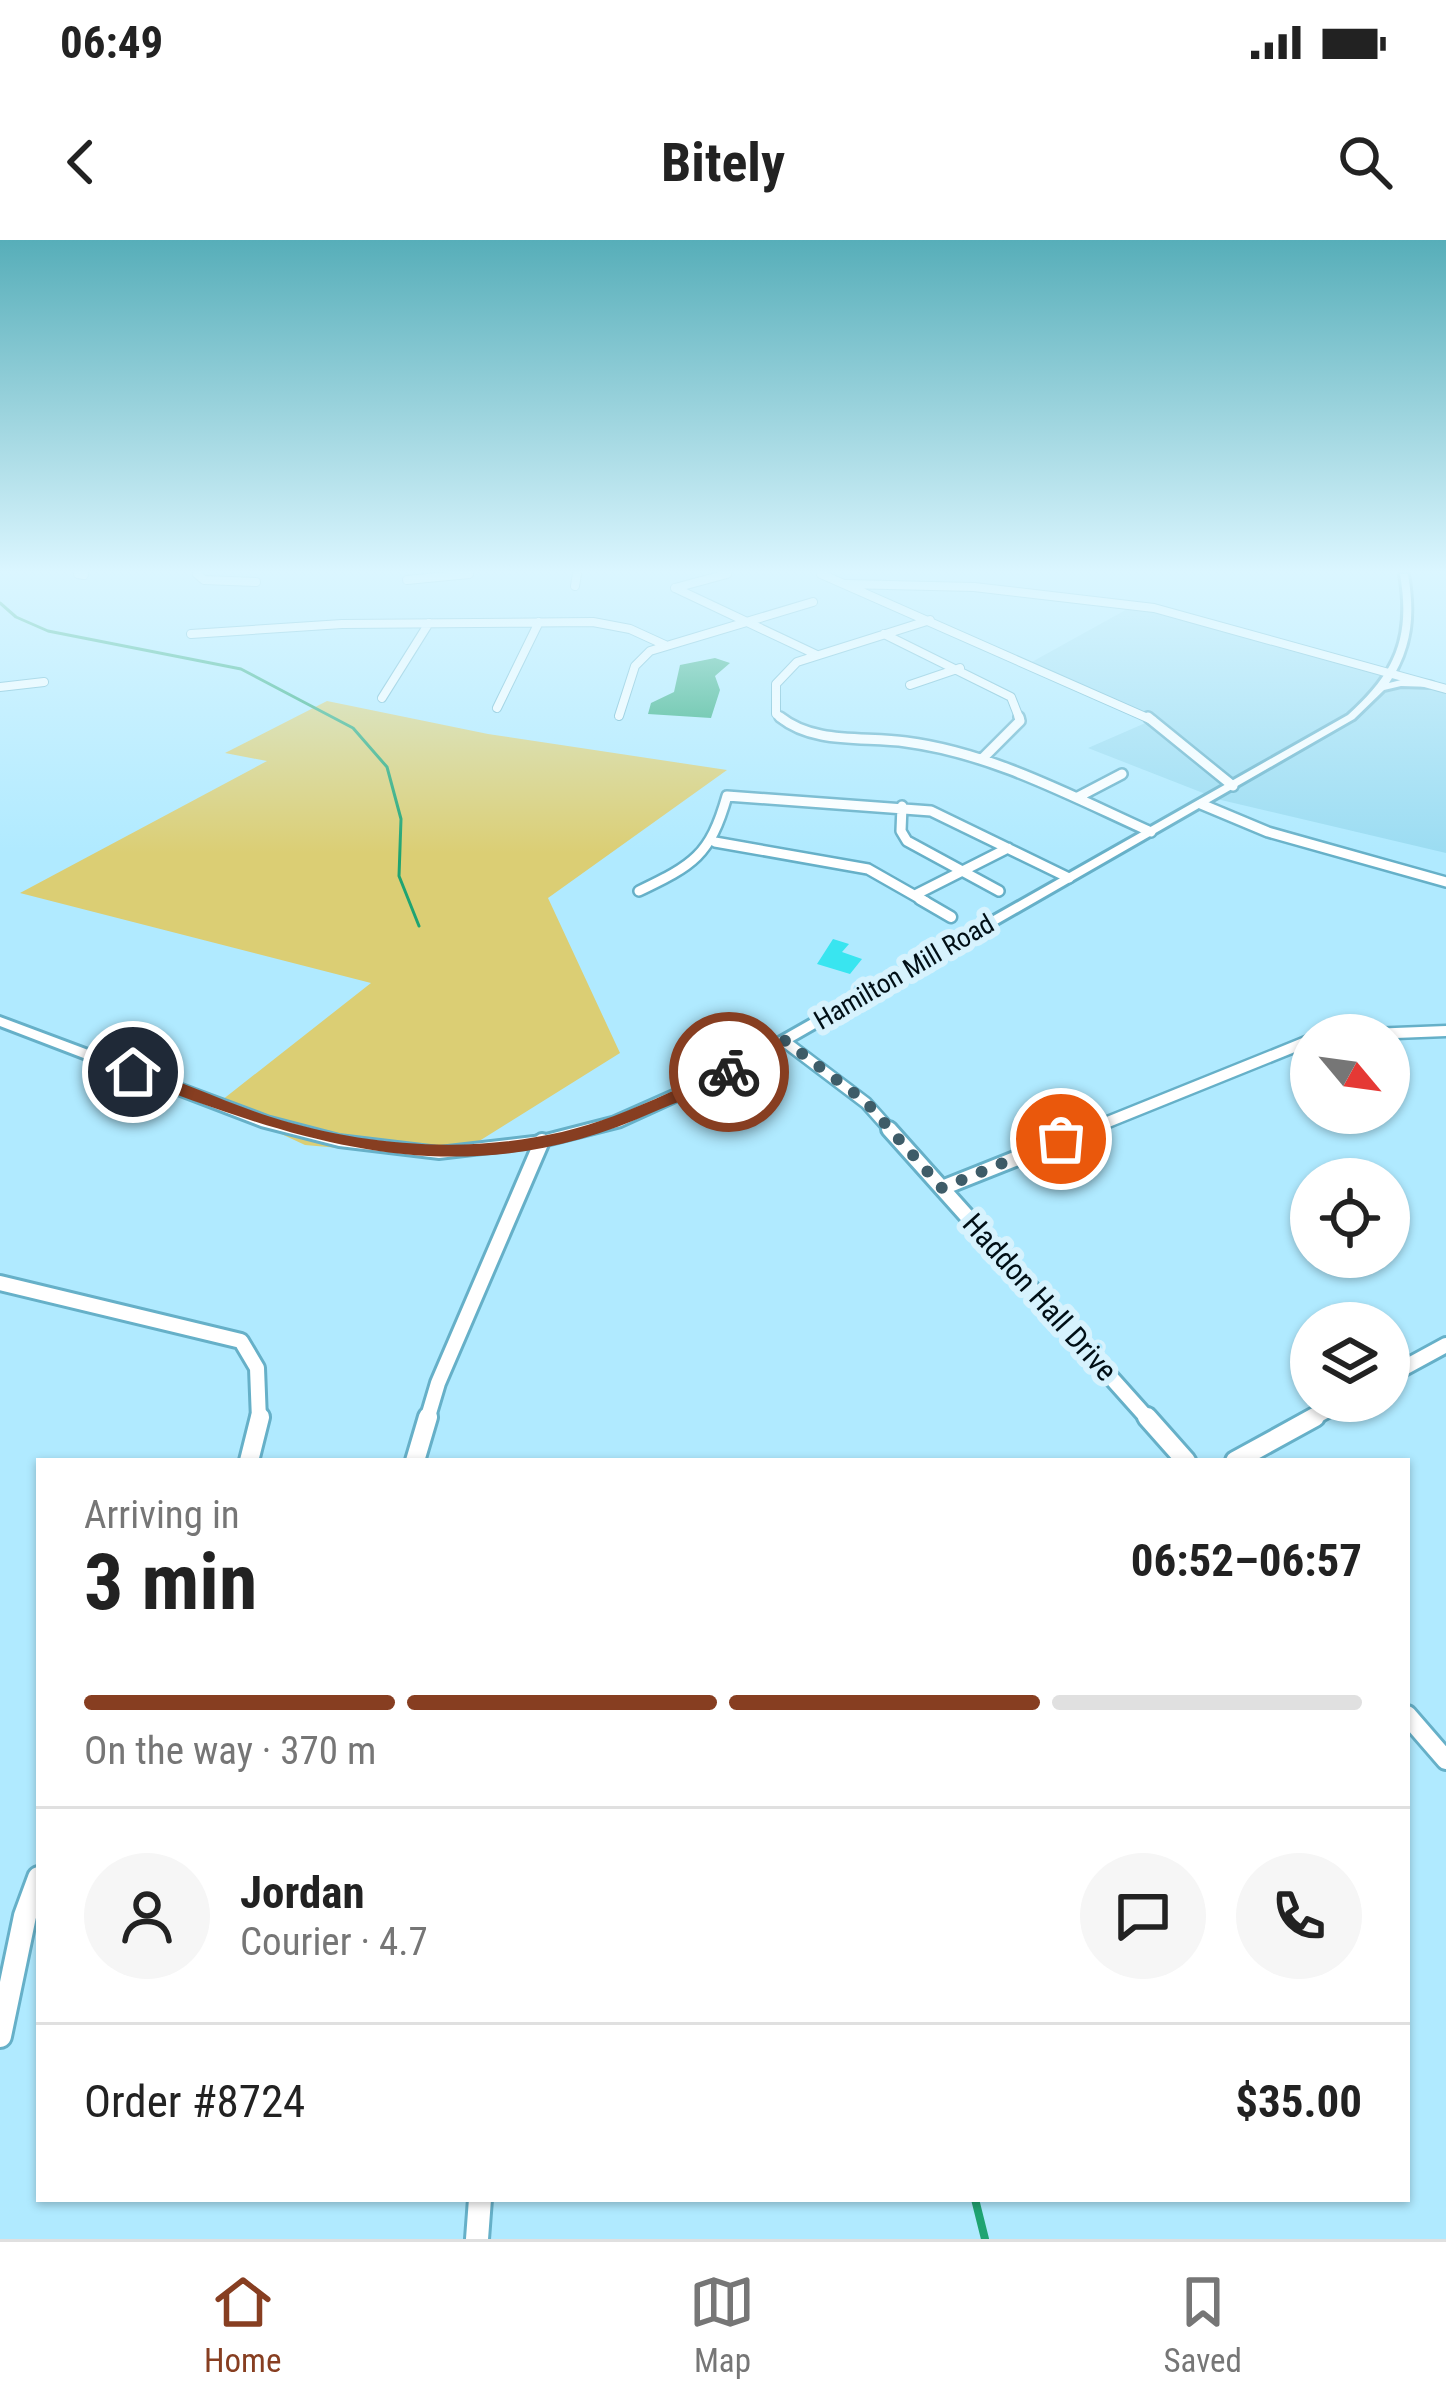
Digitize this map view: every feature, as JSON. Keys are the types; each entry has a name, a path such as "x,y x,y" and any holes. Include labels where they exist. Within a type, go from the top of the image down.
{"main road":[{"name":"Hamilton Mill Road","path":"0,1021 266,1122 339,1141 439,1153 542,1141 616,1122 677,1099 784,1040 1340,725 1379,688 1393,667"},
{"path":"1379,688 1401,683 1430,685"}],"street":[{"path":"382,698 401,667"},
{"path":"497,708 517,667"},
{"path":"619,716 637,667"},
{"path":"790,667 776,684 776,714 786,724 813,732 914,743 982,759 1078,796 1151,832"},
{"path":"1036,667 1146,716 1172,732 1215,777 1233,786"},
{"path":"1369,667 1446,689"},
{"path":"910,685 960,668 1000,688 1021,716 1017,727 982,759"},
{"path":"0,687 44,682"},
{"path":"1078,796 1122,774"},
{"path":"638,891 692,864 715,842 727,796 902,806 944,814 1069,878"},
{"path":"1201,804 1268,832 1446,882"},
{"path":"902,806 901,831 907,841 999,891"},
{"path":"715,842 855,866 951,916"},
{"path":"915,896 1008,848"},
{"path":"1410,1032 1446,1031"},
{"name":"Haddon Hall Drive","path":"784,1040 866,1102 1183,1458"},
{"path":"942,1188 1290,1048"},
{"path":"417,1458 438,1383 542,1141"},
{"path":"0,1283 242,1340 261,1372 262,1402 250,1458"},
{"path":"1410,1365 1446,1345"},
{"path":"1240,1458 1306,1422"},
{"path":"1410,1718 1446,1760"},
{"path":"0,2036 25,1916 36,1886"},
{"path":"477,2239 480,2202"}],"shaded area":[{"path":"679,667 725,667 715,676 720,690 711,718 648,714 651,703 674,692"},
{"path":"1039,667 1368,667 1446,687 1446,853 1221,800 1088,748 1150,721"},
{"path":"327,701 488,734 727,770 548,898 620,1053 452,1158 305,1145 217,1104 371,983 20,893 267,761 225,753"}],"building":[{"path":"833,939 849,944 842,952 862,959 850,974 817,964"}],"waterway":[{"path":"232,667 353,728 387,767 401,819 399,876 419,926"},
{"path":"976,2202 985,2239"}],"way so far":[{"path":"729,1072 784,1040 866,1102 942,1188 1061,1139"}],"route":[{"path":"133,1072 266,1122 339,1141 439,1153 542,1141 616,1122 677,1099 729,1072"}]}
